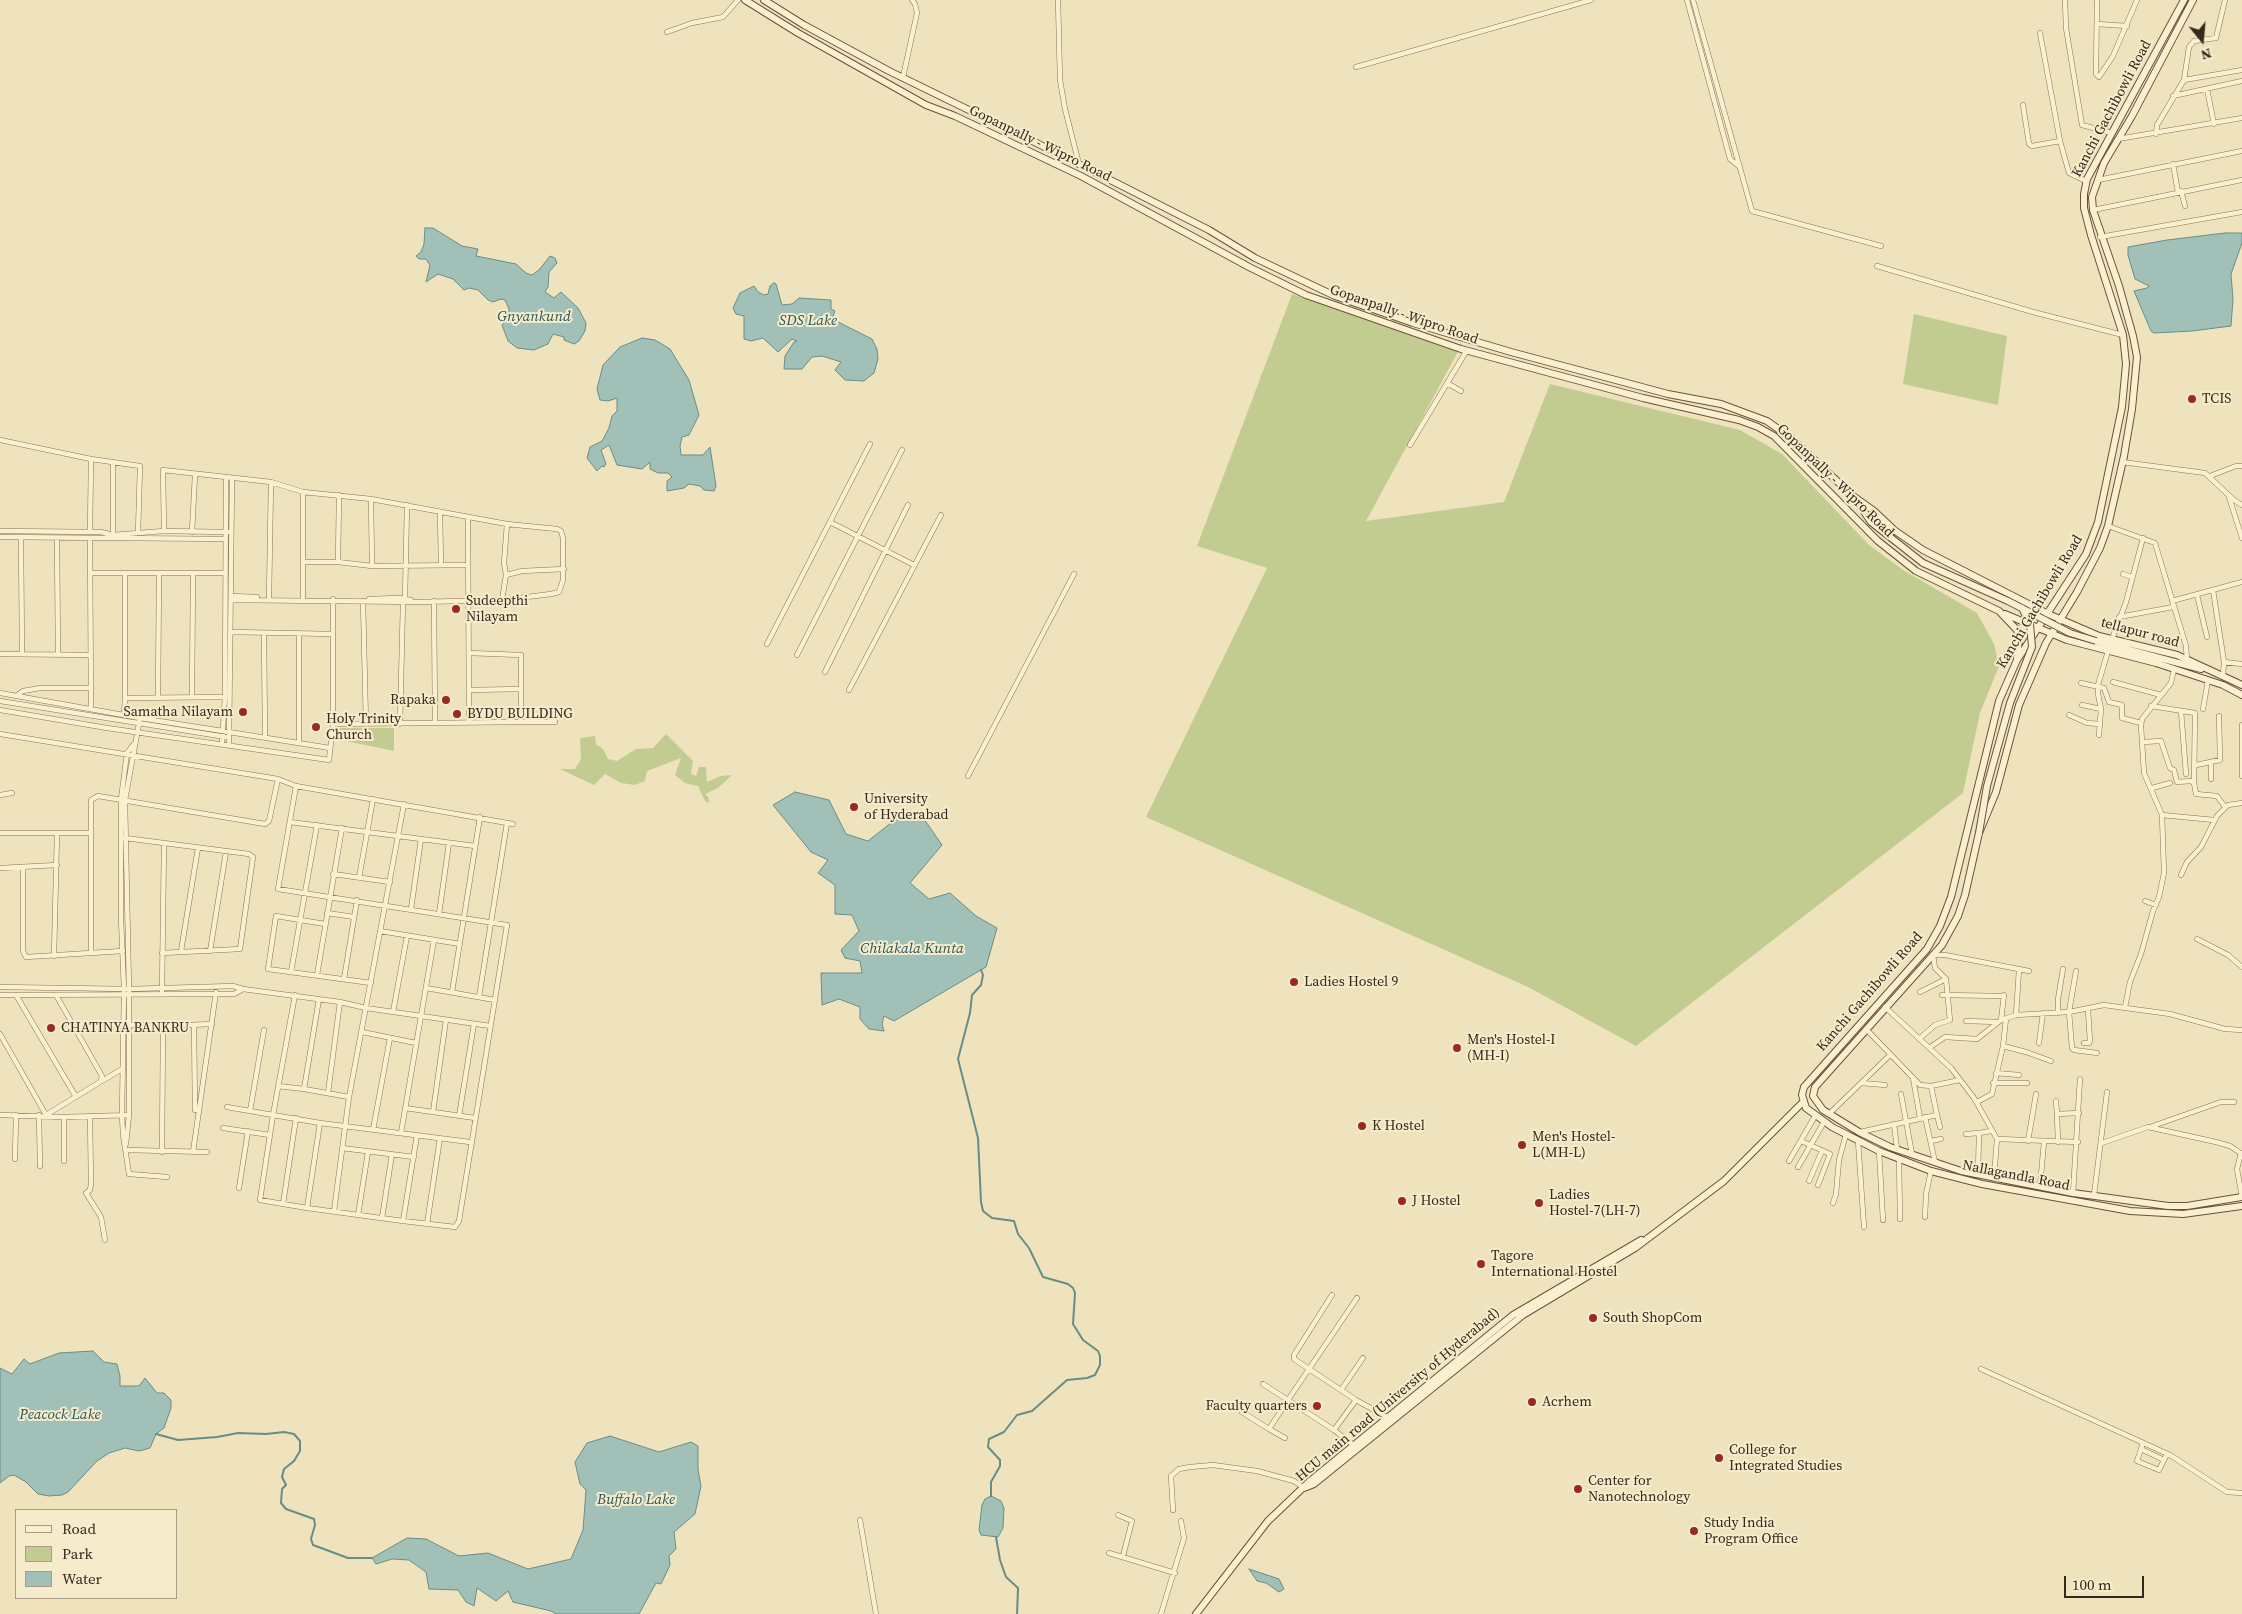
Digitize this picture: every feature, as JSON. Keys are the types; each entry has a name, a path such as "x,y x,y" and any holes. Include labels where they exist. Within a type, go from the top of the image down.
{"main road":[{"name":"Gopanpally - Wipro Road","path":"745,0 798,33 926,105 954,116 1081,176 1251,268 1306,295 1467,350 1682,407 1739,420 1774,436 1878,541 1916,571 1999,611 2017,630 2019,638 2017,660"},
{"name":"Gopanpally - Wipro Road","path":"764,0 804,25 903,78 1079,164 1209,230 1255,258 1335,296 1486,344 1625,383 1738,409 1776,426 1817,461 1853,496 1908,540 2059,619"},
{"name":"Kanchi Gachibowli Road","path":"1813,1096 1815,1088 1866,1030 1882,1005 1927,949 1940,926 1951,897 1999,700 2017,660 2086,554 2098,522 2122,407 2126,364 2123,335 2084,208 2086,181 2184,0"},
{"name":"Kanchi Gachibowli Road","path":"1803,1102 1804,1087 1942,945 1960,910 1979,834 1996,792 2019,705 2050,634 2077,592 2100,548 2108,526 2132,409 2137,357 2134,336 2119,286 2100,237 2093,210 2092,197 2104,163 2193,0"},
{"path":"887,83 890,71"},
{"path":"1320,299 1325,290"},
{"path":"1682,407 1685,396"},
{"name":"Gopanpally - Wipro Road","path":"1853,496 1872,522 1923,563 2022,608 2070,633 2223,676"},
{"path":"1979,834 1987,786 2010,702 2032,647 2030,624 2022,608"},
{"path":"1999,611 2067,640 2174,669 2208,680 2242,695"},
{"name":"tellapur road","path":"2059,619 2099,636 2177,655 2242,685"},
{"name":"Nallagandla Road","path":"1813,1096 1814,1100 1829,1114 1859,1132 1898,1149 1961,1171 2072,1193 2168,1206 2187,1206 2242,1197"},
{"path":"1356,1447 1523,1315 1635,1248 1724,1181 1803,1102"},
{"name":"Nallagandla Road","path":"1803,1102 1806,1108 1824,1122 1879,1151 1930,1171 1982,1184 2130,1211 2187,1214 2242,1206"},
{"path":"2187,1206 2187,1214"},
{"name":"HCU main road (University of Hyderabad)","path":"1196,1614 1268,1521 1304,1488 1356,1447 1387,1417 1513,1315 1631,1244 1650,1235"}],"street":[{"path":"667,32 692,22 723,17 738,0"},
{"path":"903,78 917,13 912,0"},
{"path":"1058,0 1060,80 1065,109 1079,164"},
{"path":"1356,67 1592,0"},
{"path":"1687,0 1730,159 1740,167"},
{"path":"1693,0 1752,211 1882,246"},
{"path":"2065,0 2066,28 2082,125 2112,133"},
{"path":"2097,0 2096,74 2099,77 2107,66 2127,26 2137,0"},
{"path":"2156,134 2157,125 2184,80 2189,47 2194,41 2216,38 2225,0"},
{"path":"2097,24 2127,26"},
{"path":"2040,33 2060,142 2069,173 2086,181"},
{"path":"2184,80 2242,70"},
{"path":"2173,96 2242,81"},
{"path":"2207,89 2214,124"},
{"path":"2022,105 2029,144 2032,146 2060,142"},
{"path":"2118,139 2242,118"},
{"path":"2098,180 2242,151"},
{"path":"2173,164 2179,191 2185,206"},
{"path":"2093,210 2179,191 2242,180"},
{"path":"2100,237 2242,212"},
{"path":"1876,266 2123,335"},
{"path":"1410,445 1467,350"},
{"path":"1447,384 1461,391"},
{"path":"0,440 91,459 140,466 138,533"},
{"path":"767,644 870,444"},
{"path":"797,655 902,450"},
{"path":"90,532 91,459"},
{"path":"113,462 113,535"},
{"path":"2122,462 2194,470 2210,476 2229,496 2242,505"},
{"path":"2210,476 2236,466 2242,466"},
{"path":"164,531 163,470 271,482 303,492 371,499 507,524 561,531 564,569 562,586 558,592 502,600 420,602 404,600 232,598"},
{"path":"192,532 195,475"},
{"path":"222,744 225,697 226,478"},
{"path":"229,745 232,479"},
{"path":"269,598 271,482"},
{"path":"303,492 303,598"},
{"path":"338,562 339,495"},
{"path":"2229,496 2242,538"},
{"path":"371,499 372,566"},
{"path":"400,724 407,505"},
{"path":"825,672 908,505"},
{"path":"440,512 441,566"},
{"path":"849,690 941,515"},
{"path":"468,517 469,723"},
{"path":"830,522 914,565"},
{"path":"502,600 506,575 504,563 507,524"},
{"path":"2108,526 2155,543 2186,646 2187,660"},
{"path":"0,531 101,532 113,535 164,531 231,532"},
{"path":"101,532 101,538"},
{"path":"0,537 90,539 231,538"},
{"path":"21,538 22,654"},
{"path":"57,538 58,655"},
{"path":"2112,639 2126,602 2143,538"},
{"path":"90,539 91,708"},
{"path":"304,562 338,562 372,566 468,565"},
{"path":"506,575 522,571 564,569"},
{"path":"90,572 225,574"},
{"path":"124,714 125,573"},
{"path":"158,697 159,573"},
{"path":"192,696 193,574"},
{"path":"968,776 1074,574"},
{"path":"2123,574 2132,576"},
{"path":"2172,601 2242,582"},
{"path":"2213,590 2224,662 2223,676"},
{"path":"2197,595 2207,637"},
{"path":"225,597 363,601 404,600"},
{"path":"0,710 329,760 333,724 333,600"},
{"path":"363,601 366,724"},
{"path":"434,601 435,723"},
{"path":"2119,617 2173,607"},
{"path":"224,632 333,634"},
{"path":"264,634 265,737"},
{"path":"299,634 299,742"},
{"path":"2099,735 2102,708 2098,694 2098,685 2108,651"},
{"path":"0,654 90,655"},
{"path":"469,654 521,655 521,722"},
{"path":"2224,662 2242,664"},
{"path":"2125,1007 2130,982 2141,954 2164,873 2162,816 2152,788 2144,773 2141,723 2151,706 2171,683 2174,669"},
{"path":"2203,709 2208,680"},
{"path":"2113,682 2160,695"},
{"path":"2081,683 2098,685 2105,690 2109,702 2122,706 2122,718 2141,723"},
{"path":"16,696 24,691 40,688 90,688"},
{"path":"469,690 521,689"},
{"path":"0,693 140,718 330,748"},
{"path":"125,698 225,697"},
{"path":"0,700 230,738"},
{"path":"2082,705 2102,708"},
{"path":"2151,706 2193,712 2195,714 2196,765 2194,783 2196,794 2217,796 2226,807"},
{"path":"2180,711 2186,774"},
{"path":"2069,714 2087,723 2100,724"},
{"path":"2196,765 2211,764 2220,760 2219,716"},
{"path":"124,951 125,838 123,800 140,718"},
{"path":"333,724 555,722"},
{"path":"2242,724 2242,776"},
{"path":"0,734 127,753 278,779 296,786 513,824"},
{"path":"2142,742 2161,741 2170,768 2174,770 2177,782 2190,780 2194,783"},
{"path":"126,1147 129,1115 124,951 123,800 127,753 134,744"},
{"path":"2211,764 2211,779"},
{"path":"91,952 91,800 98,796 265,824 269,821 278,779"},
{"path":"2152,788 2170,784"},
{"path":"295,996 273,1115 260,1200 306,1208 455,1227 459,1221 470,1142 507,925 278,889 296,786"},
{"path":"0,794 12,794"},
{"path":"359,878 373,799"},
{"path":"2181,875 2187,862 2200,847 2214,820 2226,807 2233,803 2242,802"},
{"path":"334,1211 345,1126 404,804"},
{"path":"2162,816 2214,820"},
{"path":"452,992 480,818"},
{"path":"290,822 475,846"},
{"path":"479,997 507,823"},
{"path":"291,972 317,825"},
{"path":"317,975 342,828"},
{"path":"0,833 90,833"},
{"path":"54,956 57,865 56,834"},
{"path":"125,838 248,854 253,857 242,946 240,949 233,951 162,952"},
{"path":"410,909 421,839"},
{"path":"162,992 164,843"},
{"path":"439,914 449,843"},
{"path":"181,951 198,848"},
{"path":"210,951 226,852"},
{"path":"0,868 57,865"},
{"path":"23,867 23,951 26,957 124,951"},
{"path":"333,874 390,882"},
{"path":"344,979 357,900"},
{"path":"2145,901 2156,905"},
{"path":"327,913 354,917"},
{"path":"325,924 276,916 268,969 371,983"},
{"path":"380,931 460,944"},
{"path":"393,1012 407,936"},
{"path":"2197,938 2228,955 2242,967"},
{"path":"401,1133 434,940"},
{"path":"1919,1038 1935,1025 1950,1020 1945,995 1946,979 1935,968 1933,955 1962,958 2029,971"},
{"path":"2058,1013 2058,999 2063,969"},
{"path":"2016,1015 2019,970"},
{"path":"2076,971 2069,1012 2073,1050 2097,1053"},
{"path":"1920,992 1946,979"},
{"path":"192,1152 216,986"},
{"path":"162,992 233,986 490,1026"},
{"path":"0,987 216,994 234,994 243,989"},
{"path":"426,988 495,1000"},
{"path":"0,995 126,992"},
{"path":"16,995 76,1097"},
{"path":"56,995 102,1076 100,1082"},
{"path":"1945,995 2004,996 2002,1020 2003,1046 1990,1096 1976,1102"},
{"path":"304,1089 319,999"},
{"path":"328,1093 340,1002"},
{"path":"1882,1005 1929,1048 1960,1080 1976,1102 1997,1139 1994,1177"},
{"path":"1966,1021 2002,1020 2016,1015 2088,1010 2104,1005 2170,1014 2225,1029 2242,1030"},
{"path":"2084,1043 2090,1042 2088,1010"},
{"path":"2039,1043 2043,1013"},
{"path":"433,1112 446,1020"},
{"path":"1929,1048 1945,1037 1977,1040 2002,1020"},
{"path":"126,1025 212,1024"},
{"path":"459,1116 474,1024"},
{"path":"126,1025 122,1068 122,1115 128,1174 166,1177"},
{"path":"194,1025 195,1122"},
{"path":"162,1152 163,1026"},
{"path":"250,1111 264,1030"},
{"path":"1866,1030 1920,1085 1931,1086 1960,1080"},
{"path":"362,1032 416,1043"},
{"path":"0,1034 46,1115"},
{"path":"373,1130 390,1038"},
{"path":"2003,1046 2051,1061"},
{"path":"1829,1114 1890,1055"},
{"path":"46,1115 122,1068"},
{"path":"1996,1073 2019,1075"},
{"path":"1913,1078 1935,1162"},
{"path":"2072,1193 2078,1142 2080,1079"},
{"path":"1861,1083 1886,1085"},
{"path":"1993,1083 2027,1083"},
{"path":"278,1086 350,1097"},
{"path":"1931,1086 1940,1127"},
{"path":"2094,1195 2107,1092"},
{"path":"1900,1094 1912,1154"},
{"path":"2028,1140 2036,1094"},
{"path":"2056,1101 2058,1142"},
{"path":"2102,1143 2213,1104 2234,1102"},
{"path":"227,1107 320,1123 470,1142"},
{"path":"405,1108 474,1118"},
{"path":"2057,1114 2079,1113"},
{"path":"1859,1132 1937,1114"},
{"path":"0,1115 90,1117 129,1115"},
{"path":"15,1160 16,1115"},
{"path":"39,1115 40,1166"},
{"path":"1789,1161 1815,1116"},
{"path":"64,1117 64,1161"},
{"path":"90,1117 91,1184 90,1190 86,1193 101,1217 105,1240"},
{"path":"283,1204 296,1118"},
{"path":"1798,1167 1824,1122"},
{"path":"306,1208 320,1123"},
{"path":"1894,1124 1898,1149"},
{"path":"2148,1127 2216,1142 2230,1146 2242,1153 2237,1169 2242,1197"},
{"path":"223,1128 270,1135"},
{"path":"1966,1134 1991,1130"},
{"path":"239,1188 248,1131"},
{"path":"1978,1174 1979,1133"},
{"path":"1833,1202 1836,1194 1839,1160 1846,1134"},
{"path":"403,1221 417,1135"},
{"path":"427,1224 440,1138"},
{"path":"1931,1141 1940,1139"},
{"path":"1997,1139 2078,1142"},
{"path":"1800,1141 1830,1154 1818,1185"},
{"path":"1858,1141 1864,1227"},
{"path":"2040,1186 2044,1142"},
{"path":"126,1147 162,1152 207,1152"},
{"path":"342,1148 414,1157"},
{"path":"1809,1181 1822,1150"},
{"path":"1879,1151 1883,1220"},
{"path":"358,1215 368,1152"},
{"path":"382,1218 392,1154"},
{"path":"1899,1159 1900,1219"},
{"path":"1925,1217 1930,1171"},
{"path":"1332,1295 1294,1355 1296,1361 1356,1400 1387,1417"},
{"path":"1269,1429 1357,1298"},
{"path":"1341,1390 1363,1358"},
{"path":"1981,1369 2157,1449 2228,1492 2242,1493"},
{"path":"1263,1384 1334,1430 1356,1447"},
{"path":"1334,1430 1356,1400"},
{"path":"1242,1412 1285,1438"},
{"path":"2143,1443 2137,1461 2159,1470 2167,1454"},
{"path":"2141,1449 2164,1460"},
{"path":"2154,1455 2157,1449"},
{"path":"1173,1510 1171,1476 1179,1469 1184,1468 1213,1465 1257,1471 1294,1482 1304,1488"},
{"path":"1118,1515 1132,1521 1123,1556"},
{"path":"860,1520 876,1614"},
{"path":"1161,1614 1184,1538 1181,1521"},
{"path":"1110,1553 1174,1573"}],"green space":[{"path":"1292,294 1459,350 1366,521 1504,502 1550,384 1740,430 1782,454 1869,545 1903,570 1977,613 1994,644 1999,666 1980,713 1963,793 1636,1046 1528,987 1146,817 1267,568 1197,546"},
{"path":"1914,314 2007,336 1998,405 1903,384"},
{"path":"336,728 394,728 394,751 336,739"},
{"path":"666,734 693,761 691,774 696,776 699,767 706,767 707,782 721,776 732,775 718,788 705,794 709,798 709,803 705,801 698,786 685,783 675,775 681,758 647,771 645,781 635,785 621,783 605,774 594,785 560,769 575,769 581,759 580,738 595,736 596,744 603,749 608,759 617,761 636,749 653,748"}],"water":[{"name":"Gnyankund","path":"425,228 433,228 462,246 478,249 476,256 516,264 526,273 532,275 539,270 550,256 555,258 557,263 549,272 548,287 545,292 554,298 561,292 578,308 586,323 585,331 579,341 574,344 564,340 564,337 553,334 548,344 534,350 517,348 508,341 502,325 508,319 509,309 505,300 501,299 493,302 488,300 478,290 469,288 464,290 453,279 438,274 426,282 430,265 426,259 419,259 416,256 421,252 424,244"},
{"path":"2225,233 2242,233 2242,243 2231,274 2233,299 2231,326 2192,331 2154,333 2151,331 2134,291 2149,286 2135,279 2128,255 2128,247"},
{"name":"SDS Lake","path":"774,283 776,284 782,305 792,304 799,298 831,300 831,309 835,311 832,319 872,339 877,349 878,359 874,373 864,381 845,380 835,370 841,362 822,356 812,357 802,369 784,369 785,356 794,342 797,341 792,339 778,352 763,338 751,341 744,339 744,316 736,314 733,308 740,293 754,286 758,292 764,295 768,294 770,286"},
{"path":"642,338 655,340 670,349 689,380 699,415 689,435 682,437 681,455 703,455 710,447 716,486 714,491 704,490 700,486 689,484 684,488 667,491 667,481 672,477 668,473 658,473 650,469 650,462 642,469 617,465 609,445 601,450 606,464 604,467 602,466 597,471 587,458 590,447 602,441 609,428 612,416 617,411 617,398 608,401 600,400 597,389 603,365 620,347"},
{"name":"Chilakala Kunta","path":"795,792 829,800 846,834 868,841 901,815 924,819 942,845 910,883 929,899 950,893 976,916 997,928 986,967 894,1021 884,1016 882,1024 884,1031 869,1029 860,1019 860,1007 839,999 822,1005 821,973 862,973 860,961 845,958 841,950 859,931 852,915 835,914 835,885 818,873 828,860 811,852 773,805"},
{"name":"Peacock Lake","path":"93,1351 104,1362 117,1364 120,1386 139,1386 145,1378 157,1393 164,1393 171,1400 171,1408 164,1428 156,1434 150,1448 139,1451 125,1448 109,1453 97,1461 68,1492 62,1495 49,1496 38,1494 26,1482 14,1475 9,1476 0,1483 0,1368 12,1374 24,1359 30,1364 59,1353"},
{"name":"Buffalo Lake","path":"610,1436 659,1452 691,1442 698,1446 698,1469 701,1486 695,1514 674,1532 676,1549 669,1556 670,1565 661,1584 656,1583 639,1614 556,1614 551,1611 513,1602 508,1591 496,1601 477,1588 474,1606 466,1602 458,1590 429,1589 426,1572 409,1560 392,1559 376,1564 372,1558 407,1538 426,1539 459,1556 488,1553 528,1569 571,1559 583,1530 586,1490 580,1484 575,1462 587,1443"},
{"path":"991,1496 1001,1501 1004,1508 1003,1528 998,1537 981,1535 979,1530 982,1505 985,1499"},
{"path":"1249,1569 1279,1579 1284,1589 1279,1592 1266,1583 1257,1581"}],"waterway":[{"path":"981,970 983,975 981,985 972,995 970,1013 958,1059 978,1138 983,1211 992,1218 1014,1221 1018,1234 1029,1248 1043,1277 1068,1284 1073,1288 1075,1293 1073,1324 1083,1340 1098,1351 1100,1356 1100,1365 1095,1375 1087,1378 1067,1380 1032,1411 1017,1415 1004,1432 989,1439 988,1447 1000,1460 1000,1466 991,1482 991,1496"},
{"path":"156,1434 178,1440 217,1437 238,1433 266,1434 284,1432 294,1434 300,1441 300,1451 294,1461 284,1469 282,1477 286,1485 282,1489 281,1503 286,1509 314,1519 315,1525 311,1539 313,1545 348,1558 372,1558"},
{"path":"996,1537 1000,1560 1006,1577 1018,1588 1017,1614"}],"place":[{"name":"TCIS","path":"2192,399"},
{"name":"Sudeepthi Nilayam","path":"456,609"},
{"name":"Rapaka","path":"446,700"},
{"name":"Samatha Nilayam","path":"243,712"},
{"name":"BYDU BUILDING","path":"457,714"},
{"name":"Holy Trinity Church","path":"316,727"},
{"name":"University of Hyderabad","path":"854,807"},
{"name":"Ladies Hostel 9","path":"1294,982"},
{"name":"CHATINYA BANKRU","path":"51,1028"},
{"name":"Men's Hostel-I (MH-I)","path":"1457,1048"},
{"name":"K Hostel","path":"1362,1126"},
{"name":"Men's Hostel- L(MH-L)","path":"1522,1145"},
{"name":"J Hostel","path":"1402,1201"},
{"name":"Ladies Hostel-7(LH-7)","path":"1539,1203"},
{"name":"Tagore International Hostel","path":"1481,1264"},
{"name":"South ShopCom","path":"1593,1318"},
{"name":"Acrhem","path":"1532,1402"},
{"name":"Faculty quarters","path":"1317,1406"},
{"name":"College for Integrated Studies","path":"1719,1458"},
{"name":"Center for Nanotechnology","path":"1578,1489"},
{"name":"Study India Program Office","path":"1694,1531"}]}
